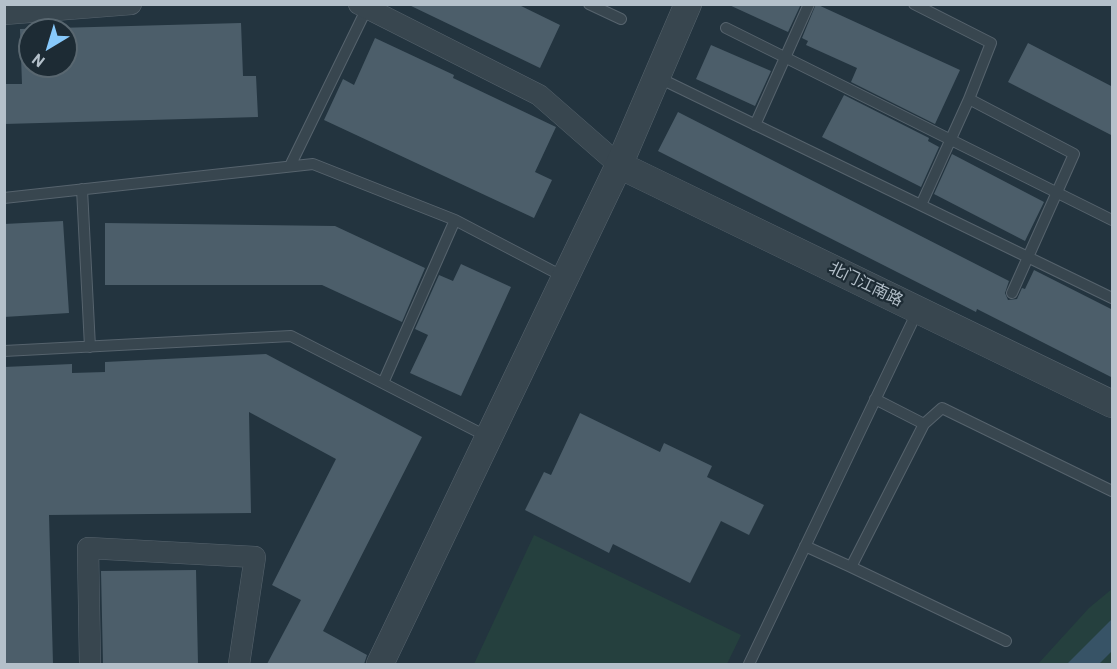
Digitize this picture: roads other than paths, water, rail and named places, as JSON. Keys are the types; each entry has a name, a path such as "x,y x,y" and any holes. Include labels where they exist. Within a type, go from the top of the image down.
{"street":[{"path":"4,14 130,4"},
{"path":"380,664 618,165 688,4"},
{"path":"363,6 539,95 618,165"},
{"name":"北门江南路","path":"618,165 1113,404"},
{"path":"90,664 88,548 255,557 239,664"}],"lane":[{"path":"589,4 621,19"},
{"path":"755,125 809,4"},
{"path":"914,4 991,43 969,99 921,205"},
{"path":"290,166 363,6"},
{"path":"726,28 1113,220"},
{"path":"657,77 1113,298"},
{"path":"969,99 1074,154 1012,293"},
{"path":"4,198 313,164 455,220 565,277"},
{"path":"82,189 90,347"},
{"path":"383,383 455,220"},
{"path":"749,664 918,310"},
{"path":"4,351 291,336 489,437"},
{"path":"875,399 924,424"},
{"path":"851,567 924,424 942,408 1113,491"},
{"path":"805,546 1006,641"}],"water":[{"path":"1112,619 1112,651 1099,664 1067,664"}]}
